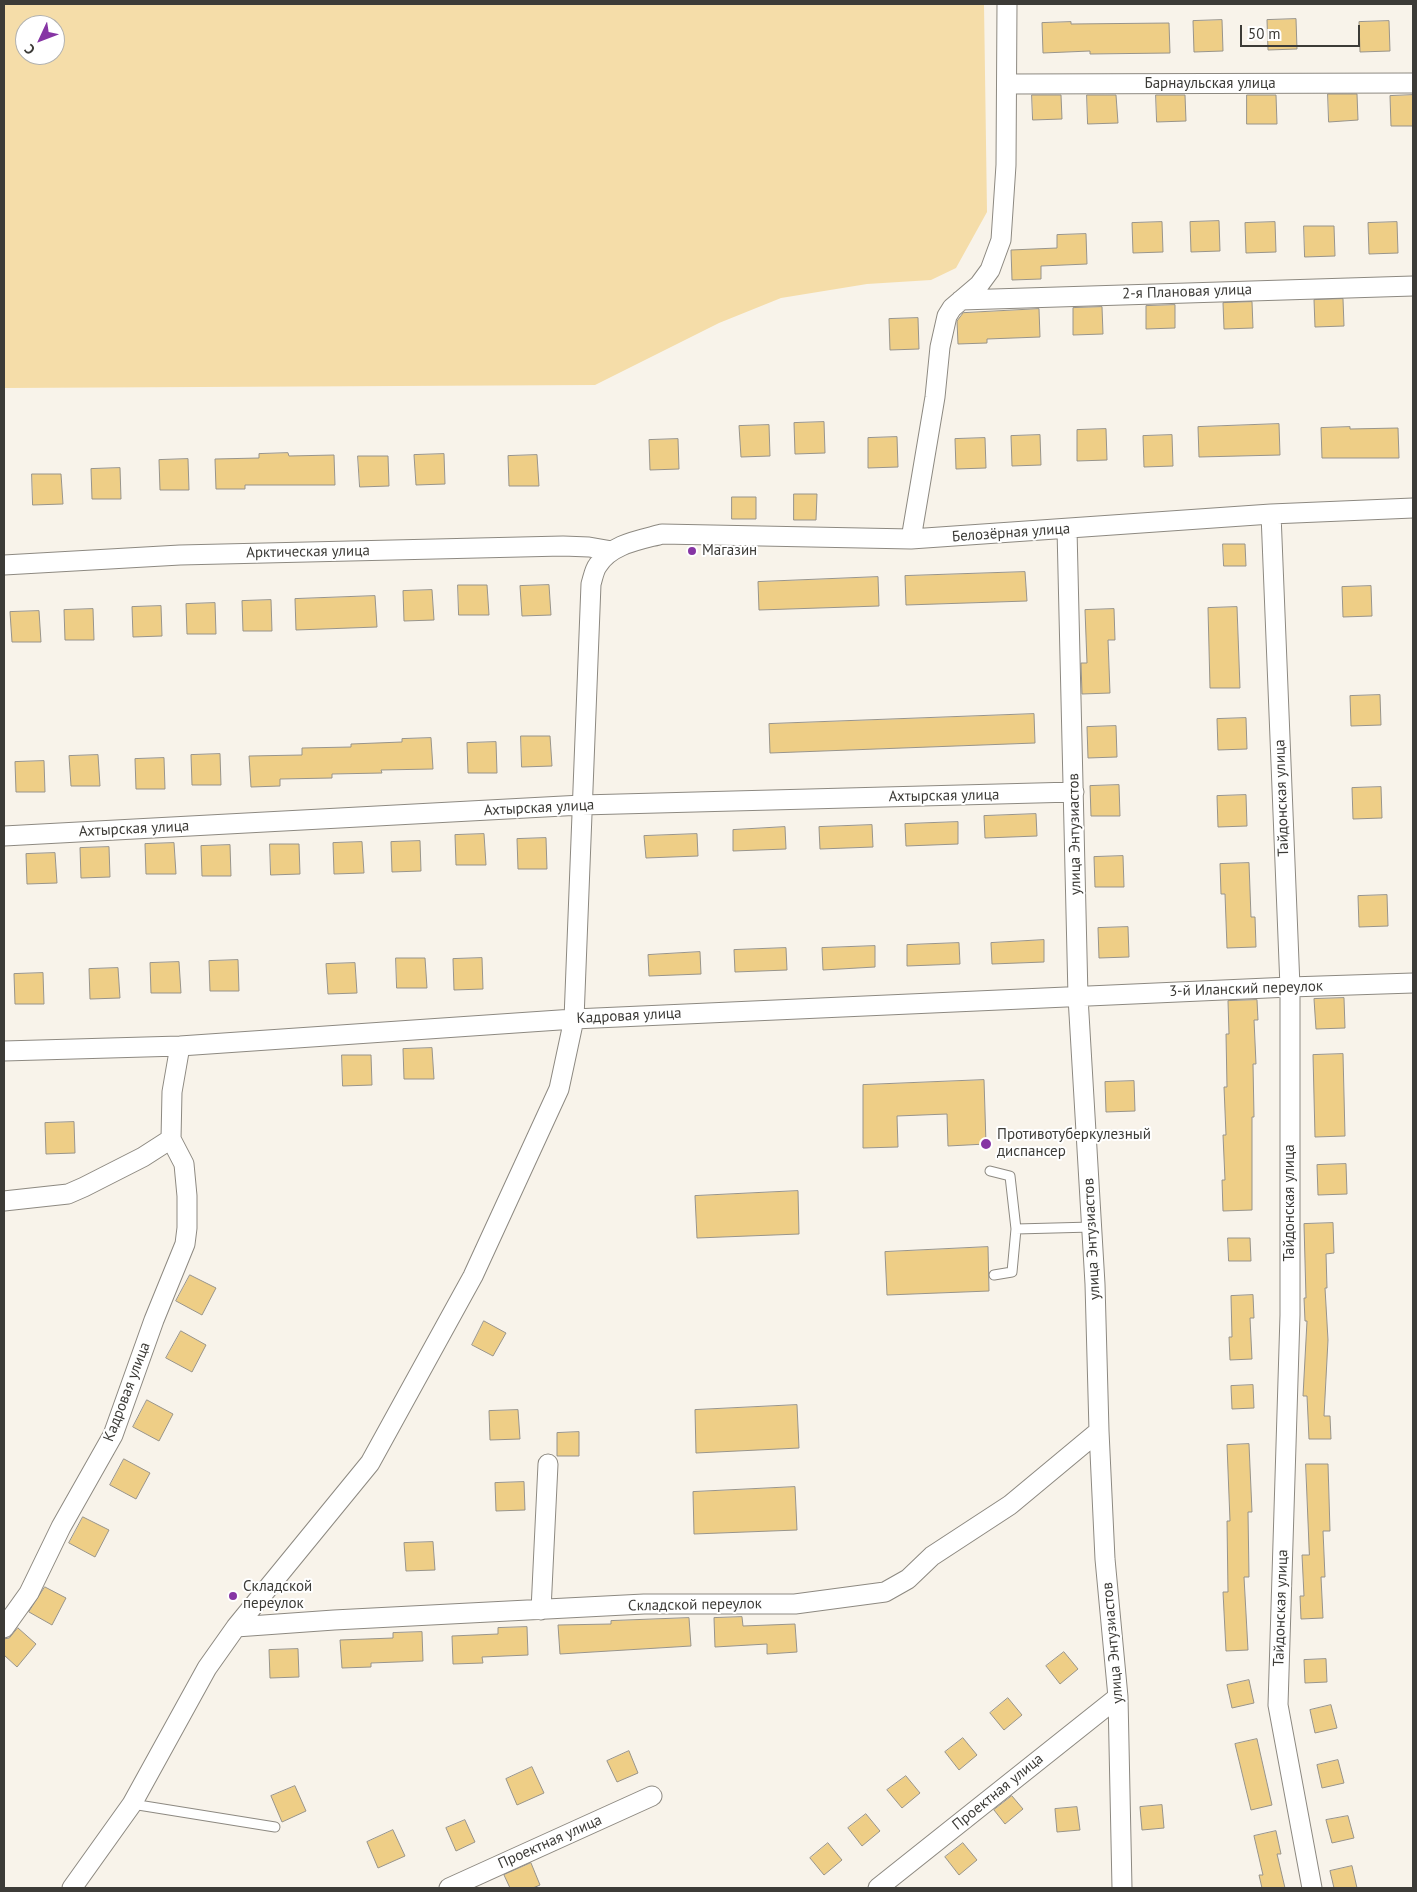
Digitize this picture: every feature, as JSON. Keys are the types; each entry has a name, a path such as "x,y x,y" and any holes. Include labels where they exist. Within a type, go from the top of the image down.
{"street":[{"path":"911,539 936,398 940,347 945,324 952,308 979,285 990,270 996,257 1000,240 1006,165 1008,4"},
{"name":"Барнаульская улица","path":"1007,84 1413,83"},
{"name":"2-я Плановая улица","path":"961,300 1413,286"},
{"name":"Белозёрная улица","path":"612,551 635,541 662,534 911,539 1271,514 1413,508"},
{"name":"Тайдонская улица","path":"1271,514 1290,987 1290,1315 1278,1705 1312,1888"},
{"name":"улица Энтузиастов","path":"1067,529 1078,997 1095,1284 1105,1559 1118,1697 1122,1888"},
{"name":"Арктическая улица","path":"4,565 180,556 563,546 589,547 612,551"},
{"path":"72,1888 132,1804 207,1668 236,1627 370,1463 473,1276 559,1089 574,1019 591,584 598,565 612,551"},
{"name":"Ахтырская улица","path":"4,836 582,805 1074,792"},
{"name":"3-й Иланский переулок","path":"1078,997 1413,983"},
{"name":"Кадровая улица","path":"4,1051 180,1046 574,1019 1078,997"},
{"name":"Кадровая улица","path":"4,1628 29,1593 61,1526 113,1435 154,1320 185,1244 187,1196 184,1164 171,1139 172,1092 180,1046"},
{"path":"4,1201 68,1194 143,1157 171,1139"},
{"name":"Складской переулок","path":"236,1627 644,1604 795,1604 886,1592 908,1579 932,1556 1010,1505 1099,1431"},
{"path":"541,1610 548,1464"},
{"name":"Проектная улица","path":"878,1888 1118,1697"},
{"name":"Проектная улица","path":"449,1888 652,1796"}],"lane":[{"path":"990,1171 1010,1176 1016,1228 1012,1272 994,1275"},
{"path":"1016,1228 1092,1227"},
{"path":"132,1804 275,1827"}],"shaded area":[{"path":"4,4 984,4 987,212 956,268 931,280 867,284 781,298 719,323 595,385 4,388"}],"building":[{"path":"1296,19 1297,49 1268,50 1267,20"},
{"path":"1222,20 1223,51 1194,52 1193,21"},
{"path":"1389,21 1390,51 1360,52 1359,22"},
{"path":"1071,22 1071,24 1169,23 1170,53 1090,54 1090,51 1043,53 1042,23"},
{"path":"1328,94 1357,94 1358,120 1329,122"},
{"path":"1032,95 1061,95 1062,119 1033,120"},
{"path":"1087,95 1116,95 1118,123 1088,124"},
{"path":"1156,95 1185,95 1186,121 1157,122"},
{"path":"1247,95 1276,95 1277,124 1247,124"},
{"path":"1413,95 1413,126 1391,126 1390,96"},
{"path":"1219,221 1220,251 1191,252 1190,222"},
{"path":"1162,222 1163,252 1133,253 1132,223"},
{"path":"1275,222 1276,252 1246,253 1245,223"},
{"path":"1397,222 1398,253 1369,254 1368,223"},
{"path":"1304,226 1334,226 1335,256 1305,257"},
{"path":"1086,234 1087,264 1041,266 1041,279 1012,280 1011,250 1057,248 1057,235"},
{"path":"1343,299 1344,326 1315,327 1314,300"},
{"path":"1252,302 1253,328 1224,329 1223,303"},
{"path":"1175,305 1175,328 1146,329 1146,306"},
{"path":"1102,307 1103,334 1073,335 1073,308"},
{"path":"1039,309 1040,337 987,339 987,343 958,344 957,321 963,313"},
{"path":"918,318 919,349 890,350 889,319"},
{"path":"824,422 825,453 795,454 794,423"},
{"path":"1279,424 1280,455 1199,457 1198,427"},
{"path":"769,425 770,456 741,457 739,426"},
{"path":"1350,427 1350,429 1398,428 1399,458 1322,458 1321,428"},
{"path":"1106,429 1107,460 1077,461 1077,430"},
{"path":"1040,435 1041,465 1012,466 1011,436"},
{"path":"1172,435 1173,466 1144,467 1143,436"},
{"path":"897,437 898,467 868,468 868,438"},
{"path":"985,438 986,468 956,469 955,439"},
{"path":"678,439 679,469 650,470 649,440"},
{"path":"288,453 289,456 334,455 335,485 245,485 245,489 216,489 215,459 259,458 259,454"},
{"path":"444,454 445,484 416,485 414,455"},
{"path":"537,455 539,486 509,486 508,456"},
{"path":"358,456 388,456 389,486 360,487"},
{"path":"188,459 189,490 160,490 159,460"},
{"path":"120,468 121,499 92,499 91,469"},
{"path":"32,474 61,474 63,504 33,505"},
{"path":"794,494 817,494 816,520 794,520"},
{"path":"732,497 756,497 756,519 732,519"},
{"path":"1223,544 1245,544 1246,566 1224,566"},
{"path":"1025,572 1027,601 906,605 905,576"},
{"path":"878,577 879,606 759,610 758,582"},
{"path":"458,585 487,585 489,615 459,615"},
{"path":"549,585 551,615 522,616 520,586"},
{"path":"1371,586 1372,616 1343,617 1342,587"},
{"path":"432,590 434,620 404,621 403,591"},
{"path":"375,596 377,627 296,630 295,599"},
{"path":"271,600 272,631 243,631 242,601"},
{"path":"215,603 216,634 187,634 186,604"},
{"path":"161,606 162,636 133,637 132,607"},
{"path":"1237,607 1240,688 1210,688 1208,608"},
{"path":"93,609 94,640 65,640 64,610"},
{"path":"1114,609 1115,640 1108,640 1110,693 1082,694 1081,663 1087,663 1085,610"},
{"path":"39,611 41,642 12,642 10,612"},
{"path":"1380,695 1381,725 1351,726 1350,696"},
{"path":"1034,714 1035,743 770,753 769,724"},
{"path":"1246,718 1247,749 1218,750 1217,719"},
{"path":"1116,726 1117,757 1088,758 1087,727"},
{"path":"521,736 550,736 552,766 522,767"},
{"path":"431,738 433,769 381,770 382,773 332,774 332,778 280,779 280,786 251,787 249,756 302,755 302,748 351,747 351,744 402,742 402,739"},
{"path":"496,742 497,773 468,773 467,743"},
{"path":"220,754 221,785 192,785 191,755"},
{"path":"98,755 100,786 71,786 69,756"},
{"path":"164,758 165,789 136,789 135,759"},
{"path":"44,761 45,792 16,792 15,762"},
{"path":"1119,785 1120,816 1091,816 1090,786"},
{"path":"1381,787 1382,818 1353,819 1352,788"},
{"path":"1246,795 1247,826 1218,827 1217,796"},
{"path":"1036,814 1037,836 985,838 984,816"},
{"path":"958,822 958,844 906,846 905,824"},
{"path":"872,825 873,847 820,849 819,827"},
{"path":"785,827 786,849 733,851 733,830"},
{"path":"484,834 486,865 456,865 455,835"},
{"path":"697,834 698,856 646,858 644,836"},
{"path":"546,838 547,869 518,869 517,839"},
{"path":"420,841 421,871 392,872 391,842"},
{"path":"362,842 364,873 334,874 333,843"},
{"path":"174,843 176,874 146,874 145,844"},
{"path":"270,844 299,844 300,874 271,875"},
{"path":"230,845 231,876 202,876 201,846"},
{"path":"109,847 110,877 81,878 80,848"},
{"path":"55,853 57,883 27,884 26,854"},
{"path":"1123,856 1124,887 1095,887 1094,857"},
{"path":"1249,863 1251,917 1255,917 1256,947 1227,948 1225,894 1221,894 1220,864"},
{"path":"1387,895 1388,926 1359,927 1358,896"},
{"path":"1128,927 1129,957 1099,958 1098,928"},
{"path":"1044,940 1044,962 992,964 991,943"},
{"path":"959,943 960,964 907,966 907,945"},
{"path":"875,946 875,967 823,970 822,948"},
{"path":"786,948 787,970 735,972 734,950"},
{"path":"700,952 701,974 649,976 648,955"},
{"path":"396,958 425,958 427,988 397,988"},
{"path":"482,958 483,989 454,990 453,959"},
{"path":"238,960 239,991 210,991 209,961"},
{"path":"179,962 181,993 151,993 150,963"},
{"path":"355,963 357,993 328,994 326,964"},
{"path":"118,968 120,998 90,999 89,969"},
{"path":"43,973 44,1004 15,1004 14,974"},
{"path":"1344,998 1345,1028 1316,1029 1314,999"},
{"path":"1257,1000 1258,1020 1254,1020 1256,1064 1253,1064 1252,1210 1223,1211 1222,1180 1225,1180 1223,1135 1226,1135 1224,1087 1227,1087 1226,1034 1229,1034 1228,1001"},
{"path":"432,1048 434,1079 404,1079 403,1049"},
{"path":"1343,1054 1345,1136 1315,1137 1313,1055"},
{"path":"342,1055 371,1055 372,1085 343,1086"},
{"path":"984,1080 986,1144 948,1146 947,1114 897,1116 898,1147 863,1148 863,1085"},
{"path":"1134,1081 1135,1111 1106,1112 1105,1082"},
{"path":"74,1122 75,1153 46,1154 45,1123"},
{"path":"1346,1164 1347,1194 1318,1195 1317,1165"},
{"path":"798,1191 799,1234 697,1238 695,1196"},
{"path":"1333,1223 1334,1253 1326,1254 1327,1288 1325,1288 1328,1340 1324,1416 1330,1416 1331,1439 1309,1439 1307,1396 1303,1396 1307,1321 1305,1321 1304,1298 1306,1298 1304,1224"},
{"path":"1228,1238 1250,1238 1251,1261 1229,1261"},
{"path":"988,1247 989,1291 887,1295 885,1252"},
{"path":"190,1275 216,1288 202,1315 176,1301"},
{"path":"1253,1295 1254,1318 1250,1318 1252,1359 1230,1360 1229,1337 1232,1337 1231,1296"},
{"path":"484,1321 506,1333 493,1356 472,1345"},
{"path":"181,1331 206,1345 192,1372 166,1358"},
{"path":"1253,1385 1254,1408 1232,1409 1231,1386"},
{"path":"147,1400 173,1414 159,1441 133,1427"},
{"path":"797,1405 799,1448 696,1453 695,1410"},
{"path":"518,1410 520,1439 490,1440 489,1411"},
{"path":"579,1432 579,1456 557,1456 557,1433"},
{"path":"1249,1444 1252,1512 1248,1512 1249,1577 1244,1577 1248,1650 1226,1651 1223,1592 1228,1592 1227,1521 1230,1521 1227,1445"},
{"path":"124,1459 150,1473 136,1499 110,1485"},
{"path":"1306,1464 1328,1464 1330,1531 1323,1531 1325,1577 1321,1577 1323,1618 1301,1619 1300,1596 1304,1596 1302,1555 1309,1555"},
{"path":"524,1482 525,1510 496,1511 495,1483"},
{"path":"795,1487 797,1530 694,1534 693,1492"},
{"path":"83,1517 109,1530 95,1557 69,1543"},
{"path":"433,1542 435,1570 406,1571 404,1543"},
{"path":"45,1587 66,1598 52,1625 29,1612"},
{"path":"742,1617 743,1626 795,1624 797,1652 767,1654 767,1644 715,1647 714,1618"},
{"path":"689,1618 691,1646 560,1654 558,1625 611,1624 611,1621"},
{"path":"527,1627 528,1655 482,1657 483,1663 453,1664 452,1636 498,1634 498,1628"},
{"path":"18,1628 36,1644 17,1667 4,1655 4,1639 9,1638"},
{"path":"422,1632 423,1661 371,1663 371,1667 342,1668 340,1640 393,1638 393,1633"},
{"path":"298,1649 299,1677 270,1678 269,1650"},
{"path":"1064,1652 1078,1669 1060,1684 1046,1666"},
{"path":"1326,1659 1327,1682 1305,1683 1304,1660"},
{"path":"1249,1680 1254,1703 1232,1708 1227,1685"},
{"path":"1008,1698 1022,1715 1004,1730 990,1713"},
{"path":"1331,1705 1337,1728 1315,1733 1310,1710"},
{"path":"963,1738 977,1755 959,1770 945,1752"},
{"path":"1257,1739 1272,1805 1251,1810 1235,1744"},
{"path":"629,1751 638,1773 617,1782 607,1761"},
{"path":"1338,1760 1344,1783 1322,1788 1317,1765"},
{"path":"532,1767 544,1793 517,1805 506,1779"},
{"path":"906,1776 920,1793 902,1808 887,1790"},
{"path":"295,1786 306,1811 282,1822 271,1796"},
{"path":"1012,1796 1023,1809 1005,1824 994,1810"},
{"path":"1162,1805 1164,1828 1142,1830 1140,1807"},
{"path":"1077,1807 1080,1830 1057,1832 1055,1809"},
{"path":"866,1814 880,1831 862,1846 848,1828"},
{"path":"1348,1816 1354,1838 1332,1843 1326,1820"},
{"path":"465,1820 475,1842 456,1851 446,1828"},
{"path":"393,1830 405,1856 378,1868 367,1842"},
{"path":"1276,1831 1281,1854 1277,1854 1285,1888 1262,1888 1259,1875 1263,1875 1254,1836"},
{"path":"828,1843 842,1860 824,1875 810,1858"},
{"path":"963,1843 977,1860 959,1875 945,1857"},
{"path":"531,1863 540,1885 533,1888 510,1888 504,1875"},
{"path":"1352,1866 1357,1888 1334,1888 1330,1871"}],"place":[{"name":"Магазин","path":"692,551"},
{"name":"Противотуберкулезный диспансер","path":"986,1144"},
{"name":"Складской переулок","path":"233,1596"}]}
